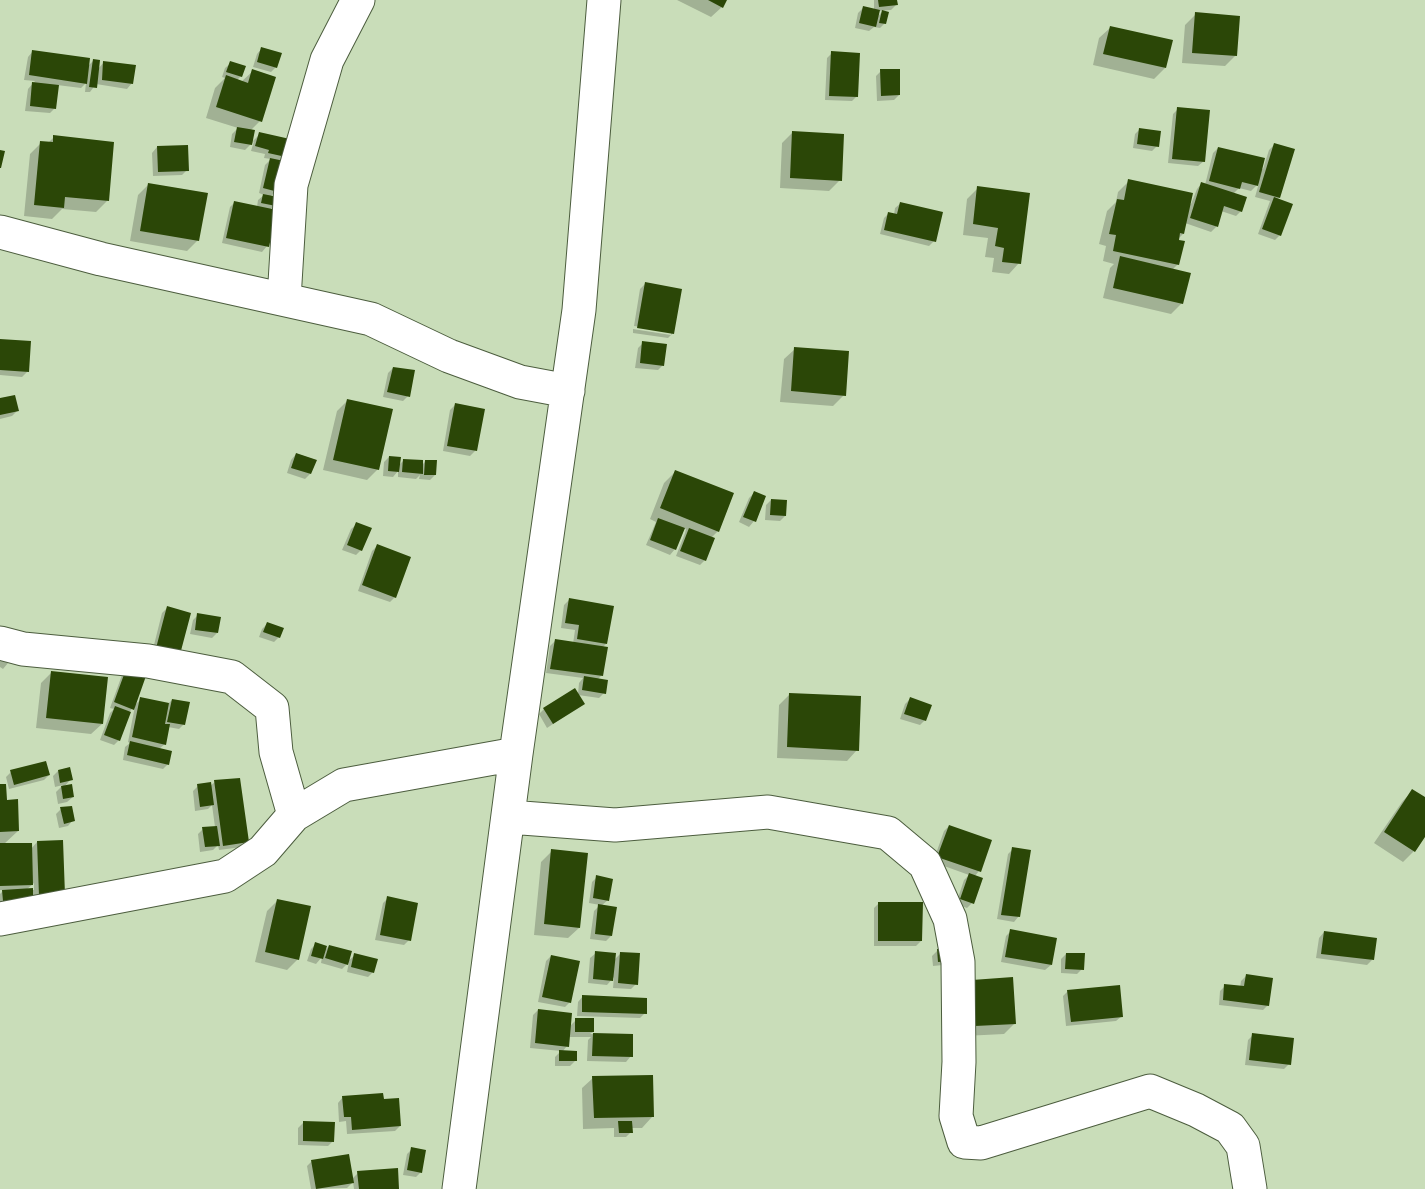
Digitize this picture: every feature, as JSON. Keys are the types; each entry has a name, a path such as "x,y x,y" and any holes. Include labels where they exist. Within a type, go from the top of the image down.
{"street":[{"path":"284,299 291,185 327,60 358,0"},
{"path":"459,1189 516,754 579,310 604,0"},
{"path":"0,232 101,259 371,319 449,356 520,382 568,391"},
{"path":"0,643 23,649 148,661 232,677 272,708 276,752 294,815"},
{"path":"0,919 225,876 263,851 294,815 344,785 516,754"},
{"path":"508,817 615,825 768,812 888,833 925,864 950,919 958,962 959,1062 956,1116 964,1142 981,1143 1150,1091 1230,1128 1242,1146 1250,1189"}],"building":[{"path":"708,0 727,0 723,8"},
{"path":"878,0 897,0 898,5 879,7"},
{"path":"863,6 880,10 876,27 859,23"},
{"path":"882,10 889,12 886,24 879,23"},
{"path":"1195,12 1240,16 1237,56 1192,53"},
{"path":"1110,26 1173,40 1166,68 1103,54"},
{"path":"261,47 282,53 277,68 257,62"},
{"path":"32,50 90,58 87,84 29,75"},
{"path":"831,51 860,53 858,97 829,96"},
{"path":"93,59 100,60 97,88 89,87"},
{"path":"103,61 136,65 133,84 102,80"},
{"path":"230,61 246,66 242,77 226,72"},
{"path":"252,69 276,77 262,122 216,107 226,75 248,83"},
{"path":"880,69 900,69 900,95 881,96"},
{"path":"32,82 59,85 56,109 30,106"},
{"path":"1177,107 1210,110 1205,162 1172,159"},
{"path":"237,127 255,130 252,145 234,142"},
{"path":"1139,128 1161,131 1159,147 1137,144"},
{"path":"792,131 844,134 842,181 790,178"},
{"path":"259,132 290,139 286,157 268,153 269,150 255,146"},
{"path":"53,135 114,142 109,201 65,197 64,208 34,205 40,141 53,142"},
{"path":"1274,143 1295,149 1280,198 1259,192"},
{"path":"188,145 189,171 158,172 157,146"},
{"path":"1218,147 1265,158 1258,186 1242,182 1240,189 1209,181"},
{"path":"0,150 5,151 1,168 0,168"},
{"path":"270,158 284,161 278,192 263,188"},
{"path":"1128,179 1193,193 1184,234 1180,233 1179,240 1185,241 1179,265 1113,251 1116,235 1109,234 1117,199 1124,200"},
{"path":"1201,182 1247,197 1242,212 1224,206 1218,227 1190,218"},
{"path":"148,183 208,193 199,241 140,231"},
{"path":"977,186 1030,193 1021,264 1002,262 1004,248 995,246 998,228 973,224"},
{"path":"263,194 278,197 276,206 261,203"},
{"path":"1274,197 1293,204 1281,236 1262,229"},
{"path":"234,201 277,210 269,247 226,238"},
{"path":"900,202 943,212 936,242 884,230 888,212 897,214"},
{"path":"1120,256 1191,273 1183,304 1113,288"},
{"path":"645,282 682,289 674,334 637,328"},
{"path":"0,339 31,341 29,372 0,370"},
{"path":"642,341 667,344 664,366 640,363"},
{"path":"794,347 849,351 846,396 791,391"},
{"path":"393,367 415,370 410,397 387,392"},
{"path":"15,395 19,411 0,415 0,398"},
{"path":"347,399 393,409 379,470 333,460"},
{"path":"455,403 485,409 477,451 447,446"},
{"path":"296,453 317,460 311,474 291,468"},
{"path":"389,456 401,457 399,472 388,471"},
{"path":"403,459 423,460 423,474 402,472"},
{"path":"425,460 437,460 436,475 424,475"},
{"path":"675,470 734,493 719,532 660,508"},
{"path":"754,491 766,496 756,522 743,517"},
{"path":"771,499 787,500 786,516 770,515"},
{"path":"658,518 685,528 676,550 650,540"},
{"path":"356,522 372,528 362,551 347,545"},
{"path":"689,528 715,538 706,561 680,551"},
{"path":"377,544 411,557 396,598 362,585"},
{"path":"569,598 614,606 607,644 577,639 579,625 565,623"},
{"path":"167,606 191,613 178,662 154,656"},
{"path":"197,613 221,617 218,633 195,630"},
{"path":"267,622 284,628 280,638 263,632"},
{"path":"555,639 608,647 603,676 550,669"},
{"path":"126,669 146,676 134,710 114,702"},
{"path":"51,671 108,677 103,724 46,718"},
{"path":"584,676 608,680 606,694 582,690"},
{"path":"575,688 585,704 553,724 543,708"},
{"path":"789,693 861,696 859,751 787,747"},
{"path":"140,697 169,703 165,724 170,724 166,745 132,737"},
{"path":"910,697 932,705 926,721 904,714"},
{"path":"172,699 190,702 185,725 167,722"},
{"path":"115,706 131,712 120,741 104,735"},
{"path":"130,741 172,751 169,765 127,755"},
{"path":"46,761 50,775 14,785 10,770"},
{"path":"70,767 73,780 60,783 58,770"},
{"path":"240,778 249,842 223,846 214,780"},
{"path":"211,782 214,805 200,807 197,784"},
{"path":"0,784 6,784 7,800 18,799 19,831 0,832"},
{"path":"72,784 74,797 63,799 61,786"},
{"path":"1412,789 1425,797 1425,837 1415,852 1384,832"},
{"path":"72,806 75,821 64,824 60,807"},
{"path":"949,825 992,840 981,872 937,857"},
{"path":"217,826 220,846 205,847 202,827"},
{"path":"63,840 65,895 39,896 37,841"},
{"path":"0,843 32,843 33,885 0,886"},
{"path":"1012,847 1031,850 1020,917 1001,915"},
{"path":"551,849 588,853 580,928 544,924"},
{"path":"969,873 983,878 974,904 960,899"},
{"path":"596,875 613,879 609,901 593,898"},
{"path":"33,888 33,899 3,901 2,890"},
{"path":"387,896 418,903 411,941 380,935"},
{"path":"277,899 311,906 299,960 265,952"},
{"path":"878,902 923,902 922,941 878,941"},
{"path":"598,904 617,907 612,936 595,934"},
{"path":"1010,929 1057,938 1052,965 1005,957"},
{"path":"1324,931 1377,938 1374,960 1321,954"},
{"path":"315,942 327,946 323,959 311,956"},
{"path":"329,945 352,951 348,965 325,958"},
{"path":"937,949 950,949 950,961 938,962"},
{"path":"595,951 616,953 613,981 593,979"},
{"path":"620,952 640,953 638,985 618,983"},
{"path":"354,953 378,959 374,973 351,967"},
{"path":"1066,953 1085,953 1084,970 1065,969"},
{"path":"551,955 580,961 571,1003 542,997"},
{"path":"1246,974 1273,978 1269,1006 1223,1000 1224,984 1244,986"},
{"path":"1013,977 1016,1024 975,1026 972,980"},
{"path":"1120,985 1123,1017 1071,1022 1067,990"},
{"path":"582,995 647,998 647,1014 582,1012"},
{"path":"538,1009 572,1013 569,1047 535,1043"},
{"path":"575,1018 594,1018 594,1032 575,1032"},
{"path":"593,1033 633,1034 633,1057 592,1056"},
{"path":"1252,1033 1294,1038 1291,1065 1249,1060"},
{"path":"559,1050 577,1051 577,1061 559,1061"},
{"path":"653,1075 654,1117 594,1118 592,1076"},
{"path":"383,1093 384,1099 399,1098 401,1126 352,1130 351,1117 344,1117 342,1096"},
{"path":"303,1121 335,1122 334,1142 303,1141"},
{"path":"618,1121 632,1121 633,1133 619,1133"},
{"path":"411,1147 426,1150 422,1173 407,1170"},
{"path":"349,1154 354,1183 316,1189 311,1160"},
{"path":"398,1168 399,1189 359,1189 357,1171"}]}
